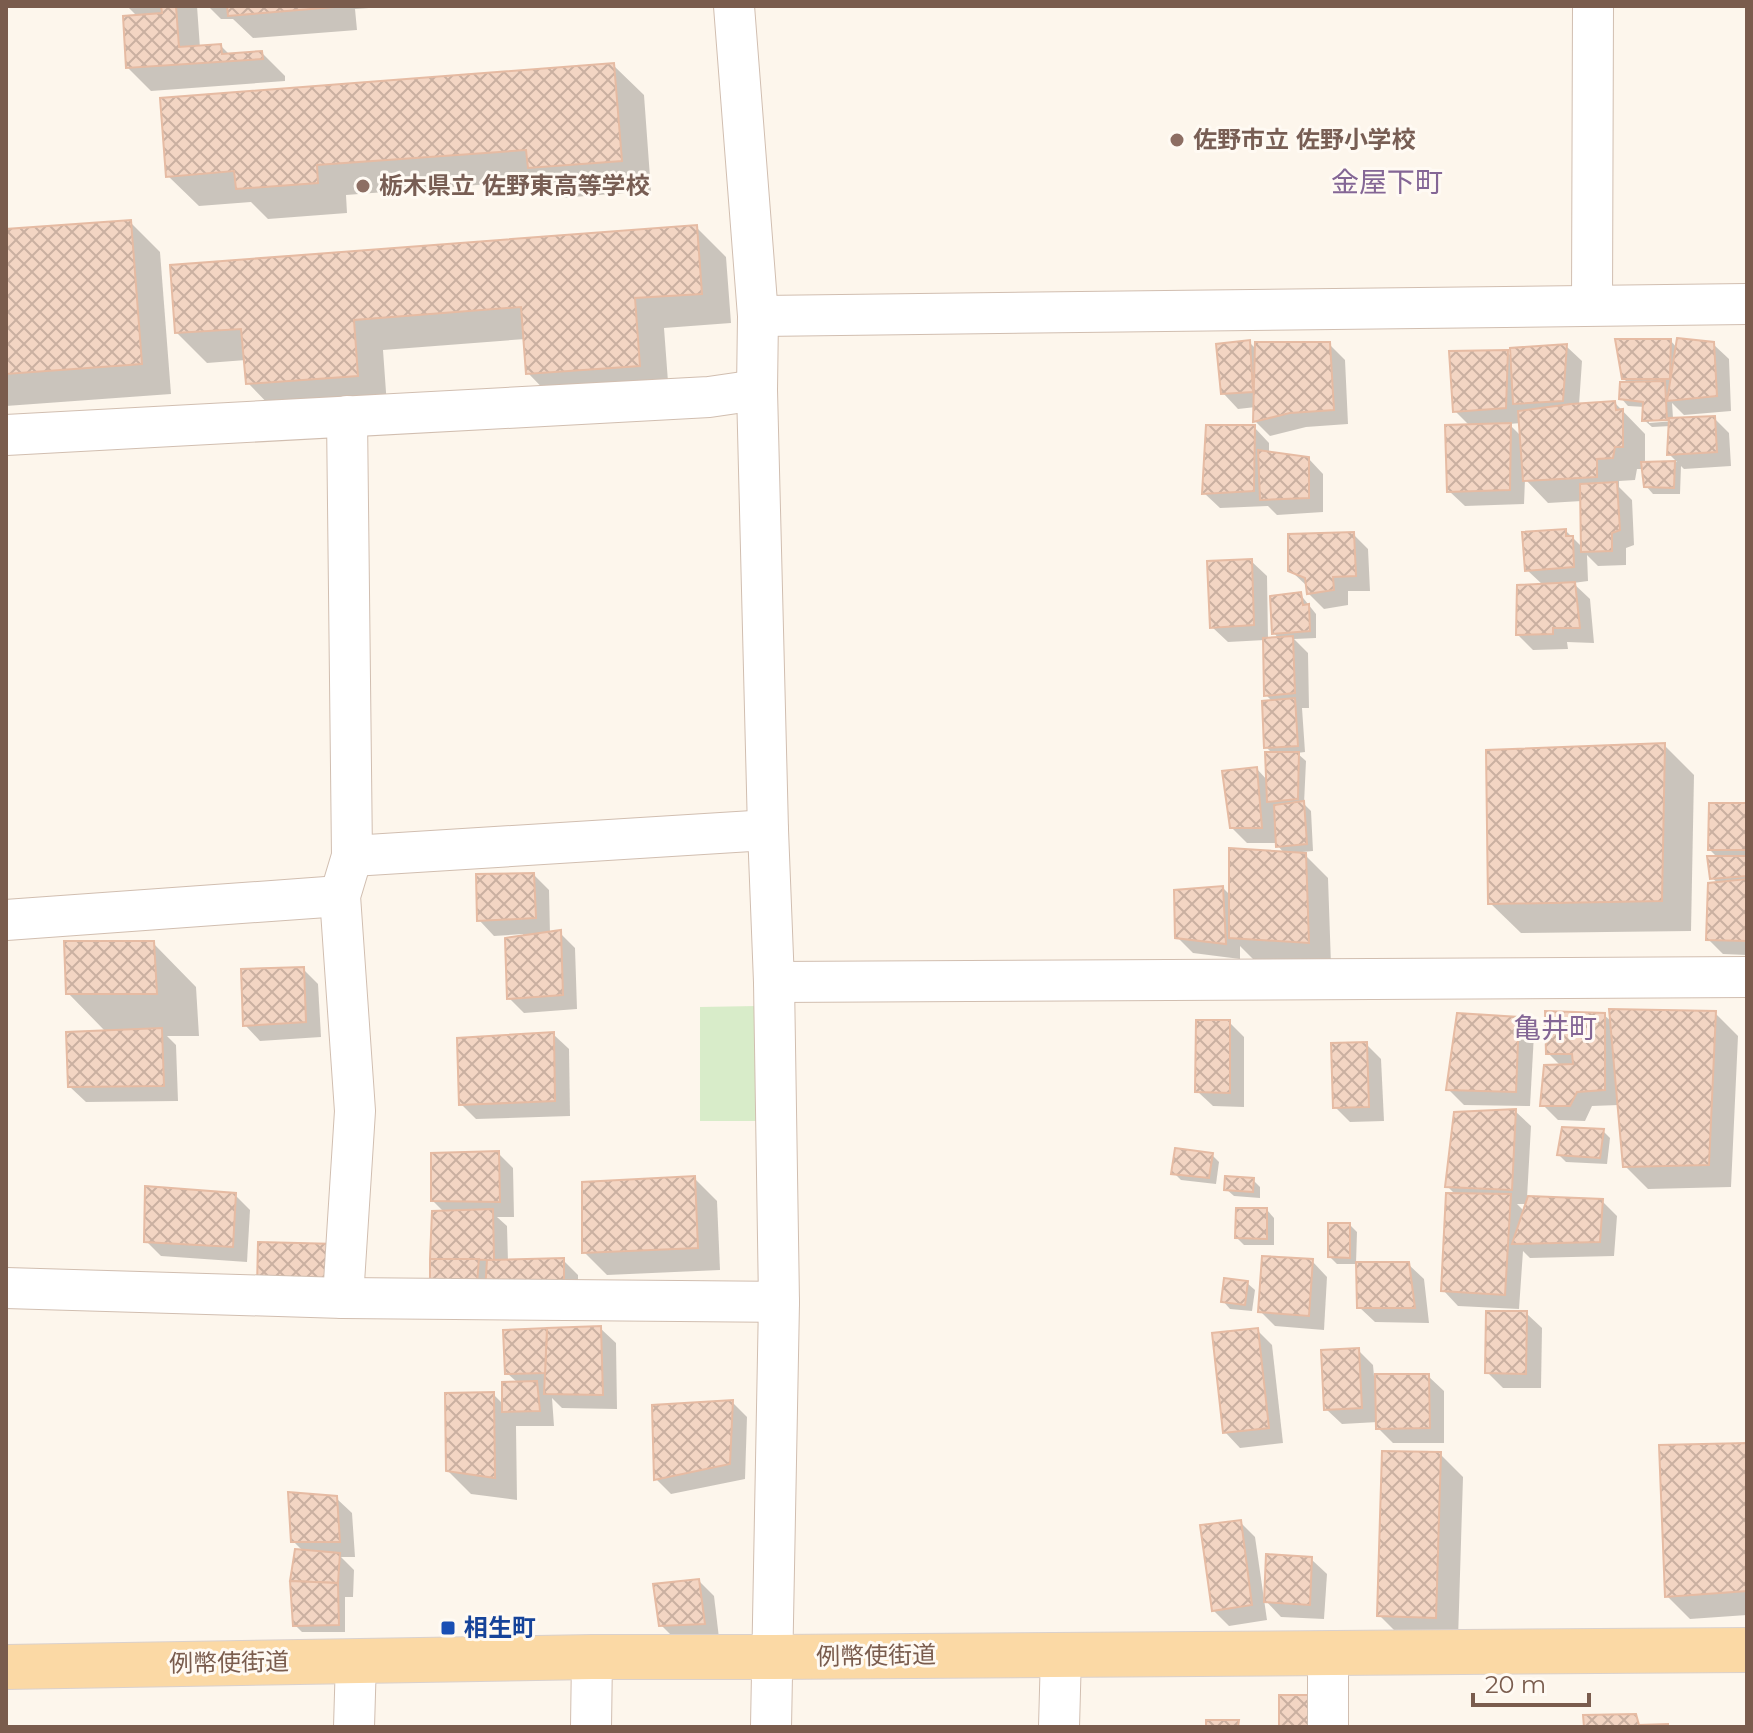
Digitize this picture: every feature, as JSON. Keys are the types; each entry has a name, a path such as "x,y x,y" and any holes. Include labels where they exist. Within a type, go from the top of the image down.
{"main road":[{"name":"例幣使街道","path":"6,1667 592,1657 1747,1650"}],"street":[{"path":"734,6 758,316 757,390 774,982 779,1302 771,1727"},
{"path":"1592,305 1593,6"},
{"path":"758,316 1747,304"},
{"path":"6,435 709,397 757,390"},
{"path":"343,1298 355,1111 340,896 352,856 347,416"},
{"path":"352,856 768,830"},
{"path":"6,920 340,896"},
{"path":"774,982 1747,977"},
{"path":"6,1288 343,1298 779,1302"},
{"path":"1328,1653 1328,1727"},
{"path":"1059,1727 1061,1654"},
{"path":"591,1727 592,1657"},
{"path":"354,1727 356,1660"}],"green space":[{"path":"757,1006 757,1121 700,1121 700,1007"}],"building":[{"path":"161,6 176,6 179,47 221,44 222,54 262,51 263,59 126,68 123,16 162,13"},
{"path":"227,6 334,6 334,7 228,16"},
{"path":"614,63 622,161 528,168 526,150 317,165 318,183 236,189 234,171 166,177 160,98"},
{"path":"131,220 142,364 6,374 6,229"},
{"path":"697,225 702,294 635,298 640,366 526,374 521,307 354,320 358,376 246,384 241,329 175,333 170,265"},
{"path":"1677,338 1714,342 1717,396 1667,401"},
{"path":"1615,339 1671,339 1670,379 1622,379"},
{"path":"1250,340 1253,392 1221,394 1216,344"},
{"path":"1255,342 1330,342 1334,410 1290,413 1253,422"},
{"path":"1567,344 1563,401 1513,404 1510,348"},
{"path":"1508,350 1506,408 1453,412 1449,351"},
{"path":"1665,381 1667,420 1642,421 1643,402 1619,399 1620,382"},
{"path":"1615,401 1616,410 1623,409 1623,447 1615,447 1613,458 1597,459 1597,477 1523,481 1518,411"},
{"path":"1715,416 1717,452 1667,455 1669,418"},
{"path":"1511,423 1510,490 1447,492 1445,425"},
{"path":"1206,425 1255,425 1254,491 1202,494"},
{"path":"1258,450 1309,457 1309,498 1260,500"},
{"path":"1675,461 1674,488 1644,487 1641,462"},
{"path":"1617,482 1620,530 1612,533 1612,551 1581,552 1580,484"},
{"path":"1566,529 1566,536 1573,536 1574,567 1525,571 1522,532"},
{"path":"1354,532 1356,576 1333,577 1334,590 1307,594 1305,578 1288,571 1288,534"},
{"path":"1252,559 1254,625 1210,628 1207,561"},
{"path":"1575,582 1580,628 1553,628 1553,634 1516,635 1517,585"},
{"path":"1301,592 1303,605 1309,604 1310,631 1272,634 1270,596"},
{"path":"1293,636 1295,693 1264,696 1263,638"},
{"path":"1295,698 1298,746 1264,748 1262,701"},
{"path":"1665,743 1662,901 1488,904 1486,750"},
{"path":"1265,752 1299,752 1298,799 1267,802"},
{"path":"1257,767 1262,828 1230,828 1222,771"},
{"path":"1304,801 1307,844 1276,847 1274,805"},
{"path":"1709,803 1747,803 1747,850 1708,850"},
{"path":"1229,848 1306,853 1309,943 1229,938"},
{"path":"1707,856 1747,856 1747,876 1710,879"},
{"path":"534,873 536,918 477,921 476,874"},
{"path":"1747,879 1747,941 1706,940 1708,883"},
{"path":"1223,886 1226,944 1175,938 1174,890"},
{"path":"561,930 563,995 507,999 505,938"},
{"path":"64,941 154,941 157,994 66,994"},
{"path":"304,967 306,1022 243,1026 241,969"},
{"path":"1609,1009 1716,1011 1709,1165 1623,1167"},
{"path":"1545,1011 1605,1013 1605,1090 1577,1092 1570,1106 1540,1106 1544,1065 1573,1064 1572,1054 1546,1054"},
{"path":"1457,1013 1519,1017 1516,1092 1446,1090"},
{"path":"1196,1020 1230,1020 1230,1093 1195,1092"},
{"path":"162,1028 164,1086 68,1087 66,1032"},
{"path":"554,1032 555,1101 459,1105 457,1038"},
{"path":"1367,1042 1369,1107 1333,1108 1331,1043"},
{"path":"1516,1109 1512,1190 1445,1187 1454,1112"},
{"path":"1562,1127 1604,1129 1600,1158 1557,1155"},
{"path":"1175,1148 1213,1153 1209,1178 1171,1174"},
{"path":"499,1151 500,1202 431,1201 431,1153"},
{"path":"695,1176 698,1248 582,1253 582,1182"},
{"path":"1225,1176 1254,1178 1253,1192 1224,1190"},
{"path":"145,1186 236,1193 233,1247 144,1242"},
{"path":"1446,1193 1511,1194 1505,1295 1441,1291"},
{"path":"1528,1196 1603,1199 1600,1242 1512,1244"},
{"path":"1236,1208 1267,1208 1267,1239 1235,1238"},
{"path":"493,1209 494,1260 430,1259 432,1211"},
{"path":"1328,1223 1350,1223 1350,1258 1328,1257"},
{"path":"258,1242 338,1244 335,1286 257,1286"},
{"path":"1262,1256 1313,1259 1309,1316 1258,1312"},
{"path":"564,1258 564,1290 485,1291 487,1260"},
{"path":"430,1259 479,1259 477,1283 430,1283"},
{"path":"1356,1262 1409,1262 1415,1308 1357,1308"},
{"path":"1224,1278 1248,1281 1245,1305 1221,1302"},
{"path":"1486,1311 1527,1311 1526,1374 1485,1373"},
{"path":"601,1326 603,1395 544,1394 547,1328"},
{"path":"547,1328 545,1373 505,1374 503,1330"},
{"path":"1258,1328 1269,1428 1223,1433 1212,1333"},
{"path":"1359,1348 1362,1408 1324,1410 1321,1350"},
{"path":"1375,1374 1429,1374 1430,1428 1376,1429"},
{"path":"537,1381 540,1411 502,1412 502,1382"},
{"path":"494,1392 495,1478 446,1471 445,1393"},
{"path":"733,1400 730,1464 654,1480 652,1405"},
{"path":"1747,1443 1747,1591 1665,1597 1659,1445"},
{"path":"1382,1451 1441,1452 1436,1618 1377,1616"},
{"path":"288,1492 337,1496 340,1542 291,1542"},
{"path":"1241,1520 1252,1605 1212,1611 1200,1525"},
{"path":"295,1549 340,1553 338,1583 290,1581"},
{"path":"1266,1554 1312,1557 1310,1605 1264,1602"},
{"path":"699,1579 705,1624 659,1626 653,1584"},
{"path":"290,1581 338,1583 339,1625 293,1626"},
{"path":"1279,1695 1313,1695 1314,1727 1279,1727"},
{"path":"1636,1714 1639,1725 1668,1724 1668,1727 1584,1727 1583,1715"},
{"path":"1206,1720 1239,1720 1238,1727 1206,1727"}],"place":[{"name":"佐野市立 佐野小学校","path":"1177,140"},
{"name":"栃木県立 佐野東高等学校","path":"363,186"},
{"name":"相生町","path":"448,1628"}],"district":[{"name":"金屋下町","path":"1387,182"},
{"name":"亀井町","path":"1555,1028"}]}
